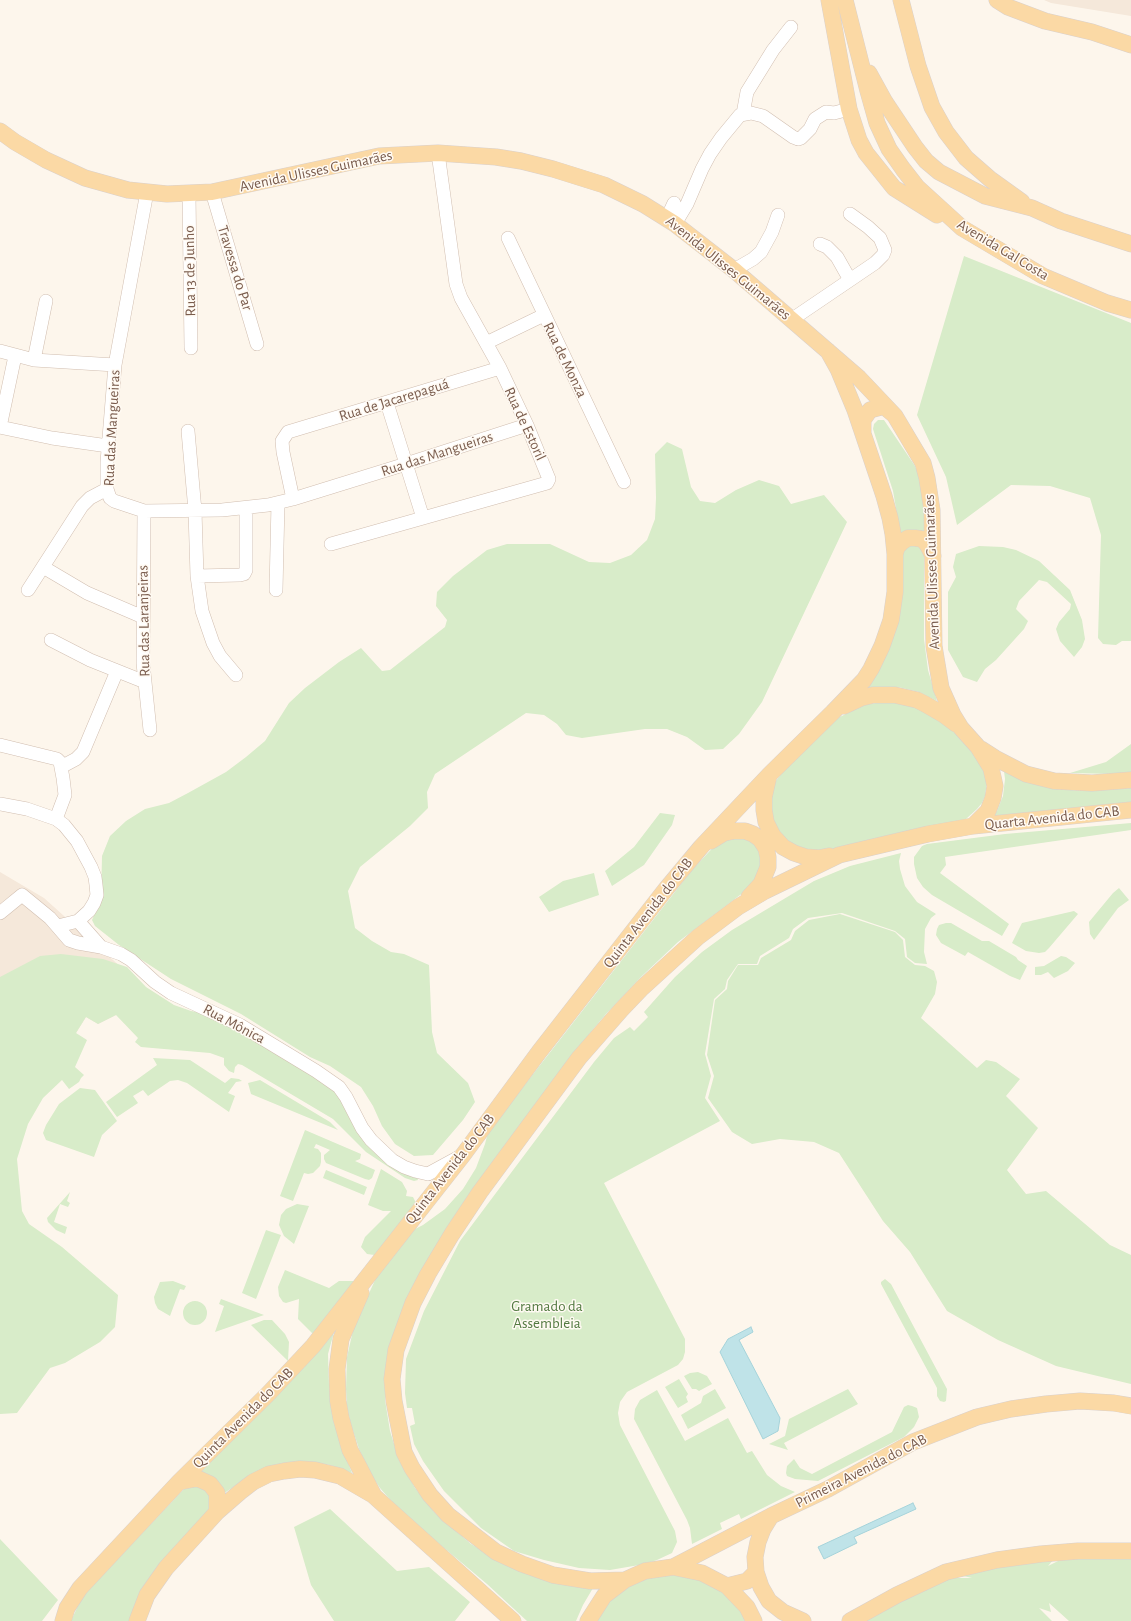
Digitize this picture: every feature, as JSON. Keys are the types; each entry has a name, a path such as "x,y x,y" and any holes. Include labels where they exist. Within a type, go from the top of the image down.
{"main road":[{"path":"834,0 849,109 859,140 866,153 894,188 926,209 962,228"},
{"name":"Avenida Gal Costa","path":"834,0 859,54 878,124 889,149 917,187 962,228 1043,276 1107,303 1131,310"},
{"path":"901,0 925,86 932,106 946,132 966,158 990,179 1032,208"},
{"path":"992,0 1046,22 1092,32 1131,45"},
{"path":"1092,32 1131,32"},
{"path":"859,54 885,102 926,161 939,172 985,196 1032,208 1061,221 1131,244"},
{"name":"Avenida Ulisses Guimarães","path":"0,131 31,152 72,173 112,186 148,192 190,194 260,187 362,164 396,154 438,153 496,156 553,169 590,180 643,204 671,221 734,270 859,378 895,416 916,451 925,470 931,499 934,632 936,661 941,688 961,728 978,747"},
{"path":"1107,303 1131,304"},
{"name":"Avenida Ulisses Guimarães","path":"828,351 838,369 852,401 863,434 890,518 895,554 894,606 882,646 864,680 834,712"},
{"path":"863,434 863,420 870,410 880,407 886,408 895,416"},
{"path":"895,554 897,547 902,542 908,538 915,538 922,540 927,544 933,558"},
{"path":"834,712 861,698 873,695 895,695 917,700 925,704 944,714 961,728"},
{"name":"Quinta Avenida do CAB","path":"63,1621 67,1608 80,1588 179,1482 266,1396 313,1346 374,1266 463,1155 539,1052 643,916 702,847 769,775 834,712"},
{"path":"769,775 764,792 764,810 766,822 773,836 783,847 800,855 819,858 839,855 928,834 973,826 988,811 993,798 995,786 991,768 978,747"},
{"name":"Quarta Avenida do CAB","path":"978,747 1010,767 1026,774 1048,780 1086,783 1131,780"},
{"name":"Quarta Avenida do CAB","path":"973,826 1131,810"},
{"path":"702,847 724,833 745,831 760,839 766,848 768,867 765,877 755,891 738,908"},
{"path":"625,1580 590,1581 553,1575 522,1564 496,1552 448,1516 430,1495 412,1468 404,1452 394,1401 392,1379 396,1350 413,1303 428,1274 452,1234 480,1192 579,1058 642,988 698,937 738,908 772,888 839,855"},
{"path":"374,1266 359,1296 342,1339 338,1361 337,1386 341,1418 350,1450 362,1476 374,1496"},
{"name":"Primeira Avenida do CAB","path":"673,1567 771,1516 828,1489 913,1442 977,1418 1011,1409 1046,1404 1080,1402 1114,1403 1131,1406"},
{"path":"137,1621 140,1609 157,1580 217,1512 253,1482 269,1474 300,1469 326,1472 354,1483 374,1496 513,1621"},
{"path":"179,1482 199,1479 210,1484 216,1493 217,1512"},
{"path":"771,1516 763,1528 758,1542 755,1557 756,1572 761,1587 769,1601 783,1612 803,1621"},
{"path":"850,1621 897,1595 946,1572 997,1560 1041,1554 1078,1551 1131,1551"},
{"path":"588,1621 604,1596 625,1580 645,1571 673,1567 702,1573 728,1586 747,1608 754,1621"},
{"path":"728,1586 747,1581 756,1572"}],"street":[{"path":"743,114 748,92 773,50 791,27"},
{"path":"671,221 687,204 710,154 735,120 743,114 757,114 763,116 798,139 810,129 815,119 826,112 834,113 849,109"},
{"name":"Rua de Estoril","path":"331,544 547,483 549,476 500,368 461,298 456,284 438,153"},
{"name":"Rua das Mangueiras","path":"148,192 115,365 108,446 107,489 110,498 114,501 144,511 194,511 246,508 278,503 527,425"},
{"name":"Travessa do Par","path":"212,192 257,344"},
{"name":"Rua 13 de Junho","path":"190,194 191,348"},
{"path":"671,221 674,203"},
{"path":"791,320 881,258 885,250 880,238 850,214"},
{"path":"734,270 761,252 772,232 778,215"},
{"name":"Rua de Monza","path":"508,238 624,482"},
{"path":"820,244 827,247 837,257 850,280"},
{"path":"34,360 46,301"},
{"path":"486,343 544,315"},
{"path":"0,351 34,360 115,365"},
{"path":"15,356 0,427 52,438 108,446"},
{"name":"Rua de Jacarepaguá","path":"293,499 282,441 288,432 500,368"},
{"path":"387,403 423,518"},
{"path":"188,431 197,576 202,611 220,656 236,675"},
{"path":"28,590 82,506 90,498 107,489"},
{"path":"276,590 278,503"},
{"path":"197,576 244,574 246,570 246,508"},
{"name":"Rua das Laranjeiras","path":"144,511 143,663 150,730"},
{"path":"43,567 87,593 143,616"},
{"path":"51,640 90,660 145,682"},
{"path":"61,767 76,759 83,752 117,671"},
{"path":"0,745 57,759 60,762 65,796 56,820"},
{"path":"0,804 27,809 56,820 64,825 77,841 85,855 95,877 97,894 94,903 89,911 78,921 58,926"},
{"name":"Rua Mônica","path":"0,913 22,895 58,926 69,940 111,950 130,960 155,982 171,993 240,1025 329,1079 346,1097 362,1128 382,1151 392,1160 404,1167 428,1174 463,1155"},
{"path":"78,921 101,947"}],"shaded area":[{"path":"1044,0 1131,0 1131,16 1051,3"},
{"path":"0,872 44,898 172,1013 116,1015 98,1024 86,1017 76,1033 0,1058"}],"green space":[{"path":"964,256 1131,323 1131,641 1122,641 1116,645 1103,644 1098,638 1101,535 1090,498 1050,486 1011,485 957,525 946,477 917,415"},
{"path":"878,420 884,420 915,466 922,483 927,534 901,537 893,491 873,429 874,424"},
{"path":"667,442 682,449 691,487 700,501 715,503 736,490 759,480 779,486 791,504 824,495 847,522 762,702 739,734 723,749 705,750 687,737 667,729 645,729 582,738 566,735 557,724 544,715 526,713 435,774 427,792 428,808 410,826 360,867 348,891 355,928 372,941 391,952 404,954 429,965 432,1032 437,1053 468,1083 475,1102 463,1120 433,1155 414,1156 395,1144 382,1126 373,1106 361,1087 330,1066 310,1057 241,1014 171,979 119,945 95,926 92,920 101,900 102,856 110,836 126,821 145,809 169,803 188,793 226,772 246,757 265,741 289,703 305,688 339,662 361,648 382,671 390,670 445,627 447,620 436,606 437,592 453,576 487,550 507,544 550,544 589,562 610,563 631,555 647,540 655,519 655,454"},
{"path":"916,544 924,550 924,639 928,670 937,701 919,692 898,687 888,687 859,694 866,686 902,555 906,546"},
{"path":"979,546 1003,547 1016,550 1039,561 1070,590 1082,620 1085,639 1082,647 1074,657 1060,641 1056,629 1059,622 1070,609 1071,604 1047,582 1039,580 1019,601 1016,609 1028,621 1024,629 996,660 985,669 977,682 963,677 948,650 948,592 956,577 953,567 956,554"},
{"path":"882,702 911,704 945,723 978,755 982,761 987,782 985,796 982,803 966,819 832,851 817,853 788,843 773,824 769,792 775,782 782,773 838,718 863,705"},
{"path":"1131,744 1131,773 1070,773 1106,762"},
{"path":"1004,771 1058,789 1086,791 1131,788 1131,803 992,818 997,811 1003,796 1005,779"},
{"path":"660,813 675,815 672,825 644,865 612,886 605,871 634,847"},
{"path":"1131,823 1131,830 945,857 946,865 940,873 1009,924 1002,936 932,895 923,887 917,878 914,857 922,846 927,844 1005,834"},
{"path":"741,835 759,846 763,868 748,889 678,942 641,977 590,1033 455,1218 385,1385 385,1400 390,1431 399,1460 415,1488 435,1513 471,1544 512,1568 542,1579 593,1588 576,1621 527,1621 487,1584 399,1510 372,1476 359,1449 347,1406 347,1357 354,1326 376,1278 411,1231 423,1225 445,1209 463,1189 476,1168 488,1132 692,870 721,839"},
{"name":"Gramado da Assembleia","path":"901,853 899,861 905,886 917,902 936,914 931,918 925,929 924,952 927,964 915,963 907,957 905,939 895,931 842,913 808,918 793,929 789,938 760,956 757,964 738,964 727,980 725,989 714,999 705,1054 711,1076 705,1098 720,1121 604,1183 685,1339 685,1352 683,1359 678,1365 627,1392 620,1402 618,1413 620,1425 675,1531 677,1542 672,1553 645,1564 610,1570 579,1568 514,1551 481,1528 444,1491 423,1461 414,1444 410,1426 415,1424 412,1408 407,1408 405,1393 406,1359 424,1311 460,1241 594,1062 614,1038 630,1027 634,1031 648,1017 644,1012 675,977 702,952 732,930 814,881 850,866"},
{"path":"594,873 599,895 549,912 539,897 563,881"},
{"path":"1119,888 1129,900 1118,908 1094,940 1090,934 1089,922"},
{"path":"1074,911 1078,914 1045,952 1039,953 1026,951 1012,943 1022,923"},
{"path":"840,914 895,932 903,940 905,957 915,965 925,966 934,971 937,982 935,994 921,1018 977,1068 986,1060 996,1062 1020,1079 1006,1096 1038,1128 1007,1170 1026,1194 1046,1191 1110,1245 1131,1255 1131,1384 1056,1366 998,1340 947,1311 910,1252 883,1221 839,1153 814,1142 780,1139 752,1144 732,1132 708,1098 714,1076 707,1055 715,1000 727,989 728,981 738,965 758,965 761,958 791,940 795,931 809,920"},
{"path":"951,923 982,941 989,941 1016,957 1027,966 1020,980 1010,976 968,952 965,956 941,943 936,935 937,929 939,925"},
{"path":"61,954 103,959 127,967 146,987 174,1005 191,1011 221,1016 329,1079 362,1128 415,1171 418,1180 414,1181 405,1178 366,1152 333,1119 242,1065 238,1064 235,1067 234,1073 229,1071 224,1065 224,1058 210,1053 141,1047 135,1042 138,1038 116,1015 98,1024 86,1017 76,1033 87,1040 75,1067 84,1075 79,1082 69,1089 62,1080 43,1098 28,1124 17,1159 22,1211 29,1224 62,1247 118,1295 115,1327 100,1342 65,1363 50,1368 17,1413 0,1414 0,977 40,956"},
{"path":"1061,956 1066,957 1075,963 1068,971 1054,978 1048,972 1041,975 1035,975 1035,967 1044,966"},
{"path":"153,1058 190,1060 225,1083 231,1078 242,1081 236,1082 228,1093 235,1096 229,1112 187,1083 178,1080 170,1081 148,1096 143,1090 133,1096 138,1103 117,1117 106,1102 157,1065"},
{"path":"260,1080 330,1122 338,1130 251,1094 248,1083"},
{"path":"80,1088 95,1090 117,1121 102,1135 94,1157 46,1140 43,1133 46,1125 59,1104"},
{"path":"305,1130 361,1154 360,1159 355,1161 375,1170 372,1178 369,1180 365,1179 326,1163 324,1155 330,1150 316,1144 314,1148 318,1149 321,1153 320,1166 313,1173 304,1173 293,1201 280,1196"},
{"path":"381,1169 402,1182 407,1191 406,1196 413,1197 417,1205 382,1256 367,1254 361,1247 365,1237 391,1211 383,1211 368,1205"},
{"path":"326,1170 367,1187 364,1195 323,1178"},
{"path":"70,1192 67,1201 70,1203 68,1207 60,1204 54,1222 67,1227 65,1234 56,1230 48,1222 47,1218"},
{"path":"297,1204 309,1206 294,1244 284,1236 279,1225 281,1215 286,1209"},
{"path":"266,1230 281,1235 256,1299 242,1293"},
{"path":"285,1270 329,1288 339,1281 358,1281 318,1339 298,1319 299,1299 286,1303 283,1302 279,1296 278,1287"},
{"path":"885,1279 891,1284 947,1389 946,1401 944,1402 940,1401 937,1396 937,1388 881,1284 881,1282"},
{"path":"173,1281 186,1286 184,1290 180,1289 170,1316 158,1309 154,1297 160,1282"},
{"path":"221,1299 264,1315 215,1332 224,1306 219,1304"},
{"path":"195,1301 204,1304 207,1313 204,1322 195,1325 186,1322 183,1313 186,1304"},
{"path":"264,1320 272,1320 285,1334 289,1342 288,1361 251,1325"},
{"path":"334,1332 328,1354 329,1385 332,1406 346,1458 352,1473 330,1465 318,1463 242,1481 223,1494 200,1473"},
{"path":"698,1372 707,1376 712,1384 699,1391 692,1389 684,1376 690,1373"},
{"path":"679,1379 688,1394 686,1397 688,1402 678,1408 665,1387"},
{"path":"715,1389 726,1408 688,1429 681,1415 701,1403 703,1396"},
{"path":"848,1389 858,1404 784,1443 788,1450 769,1444 785,1436 789,1419"},
{"path":"657,1390 685,1441 728,1418 747,1453 752,1451 767,1475 781,1486 795,1492 741,1519 739,1514 720,1523 722,1529 692,1544 690,1528 687,1520 634,1419 635,1409 640,1400"},
{"path":"908,1405 917,1408 919,1417 914,1427 904,1437 818,1481 795,1479 787,1476 787,1466 794,1459 800,1468 812,1474 892,1432 904,1407"},
{"path":"196,1486 204,1489 209,1495 210,1510 130,1621 71,1621 82,1597 184,1489"},
{"path":"330,1509 397,1571 429,1567 470,1602 455,1621 334,1621 311,1585 294,1527"},
{"path":"0,1539 58,1600 42,1621 0,1621"},
{"path":"1078,1551 1131,1551 1131,1621 1069,1621 1049,1603 1051,1612 1039,1608 1052,1621 850,1621 944,1578 972,1578 946,1572 1059,1553 1048,1566"},
{"path":"672,1572 698,1577 721,1589 739,1607 745,1621 596,1621 604,1605 623,1587 646,1576"}],"water":[{"path":"751,1327 753,1332 739,1340 780,1418 778,1431 763,1439 720,1352 728,1339"},
{"path":"913,1503 916,1509 854,1537 857,1543 824,1559 818,1547"}]}
